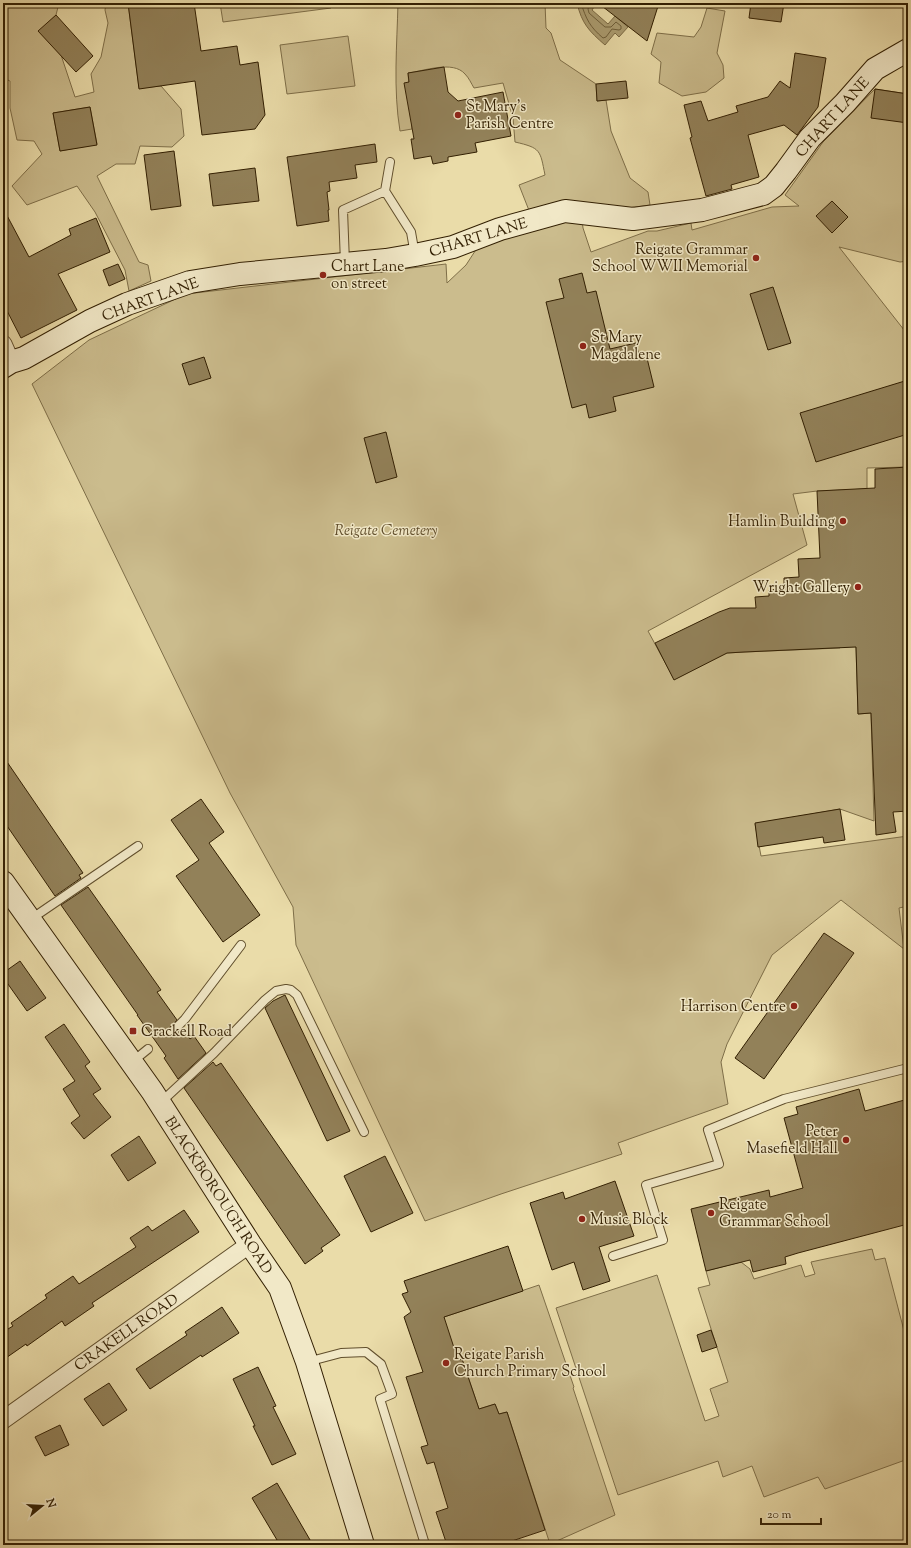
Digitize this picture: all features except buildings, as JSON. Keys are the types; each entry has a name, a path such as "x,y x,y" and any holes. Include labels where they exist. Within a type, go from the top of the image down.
{"street":[{"name":"CHART LANE","path":"6,357 24,358 90,321 127,304 190,282 240,274 386,260 415,255 453,247 500,229 565,211 633,219 702,210 763,194 774,186 810,138 845,103 875,69 908,50"},
{"name":"BLACKBOROUGH ROAD","path":"3,882 159,1103 280,1288 307,1362 363,1545"},
{"name":"CRAKELL ROAD","path":"3,1420 250,1244"}],"lane":[{"path":"390,162 385,191 411,232 415,255"},
{"path":"345,264 343,210 385,191"},
{"path":"30,920 138,846"},
{"path":"172,1032 184,1019 241,945"},
{"path":"159,1103 214,1053 265,1000 276,991 286,989 291,990 297,995 364,1132"},
{"path":"131,1062 148,1049"},
{"path":"613,1256 663,1240 646,1185 719,1164 708,1130 784,1099 908,1068"},
{"path":"307,1362 341,1353 366,1352 381,1364 392,1394 380,1399 424,1541"}],"green space":[{"path":"3,3 59,3 56,15 39,31 61,55 75,97 94,92 91,74 101,57 108,23 105,10 106,3 128,3 139,88 161,86 181,109 184,136 172,147 140,146 135,164 116,164 97,176 139,262 148,265 151,281 129,291 125,270 95,212 77,186 27,205 12,186 42,154 34,141 17,140 10,108 10,81 3,78","holes":["90,107 97,144 60,151 53,113"]},
{"path":"220,3 330,3 331,8 223,22"},
{"path":"398,3 545,3 546,28 551,33 560,60 596,84 597,101 606,100 611,131 630,178 648,192 650,205 614,210 530,213 519,185 545,175 540,155 535,148 515,142 513,118 503,83 474,88 469,79 460,70 446,67 408,73 412,129 400,131 396,83"},
{"path":"707,8 725,11 717,53 723,65 724,78 706,92 682,96 659,83 661,62 651,54 657,33 694,37 701,27"},
{"path":"348,36 355,86 287,94 280,45"},
{"name":"Reigate Cemetery","path":"875,89 908,94 908,261 900,262 839,247 908,335 908,467 867,468 867,489 817,491 793,494 807,545 648,631 674,679 727,653 840,648 839,614 855,613 858,714 871,713 874,821 840,809 755,824 761,856 908,836 908,906 899,908 904,949 841,900 772,955 727,1044 721,1062 728,1104 618,1143 622,1154 425,1221 296,945 293,907 230,793 32,384 89,340 186,294 446,264 447,283 466,265 479,245 534,223 582,220 583,228 591,252 648,231 657,231 691,223 692,230 772,207 799,206 785,195 823,142"},
{"path":"872,1249 875,1260 885,1258 908,1346 908,1459 825,1489 818,1477 764,1497 752,1466 723,1477 718,1461 618,1495 556,1308 657,1275 705,1421 719,1416 710,1389 728,1382 698,1288 710,1285 706,1271 741,1262 750,1269 754,1279 801,1265 805,1277 815,1274 811,1262"},
{"path":"539,1285 574,1387 573,1388 615,1515 550,1544 507,1412 499,1414 495,1404 479,1409 462,1359 440,1366 444,1317"}],"water":[{"path":"577,3 594,3 592,10 608,24 615,16 628,27 619,37 615,33 605,45 587,27 581,16"}],"place":[{"name":"St Mary's Parish Centre","path":"458,115"},
{"name":"Reigate Grammar School WWII Memorial","path":"756,258"},
{"name":"Chart Lane on street","path":"323,275"},
{"name":"St Mary Magdalene","path":"583,346"},
{"name":"Hamlin Building","path":"843,521"},
{"name":"Wright Gallery","path":"858,587"},
{"name":"Harrison Centre","path":"794,1006"},
{"name":"Crackell Road","path":"133,1031"},
{"name":"Peter Masefield Hall","path":"846,1140"},
{"name":"Reigate Grammar School","path":"711,1213"},
{"name":"Music Block","path":"582,1219"},
{"name":"Reigate Parish Church Primary School","path":"446,1363"}]}
